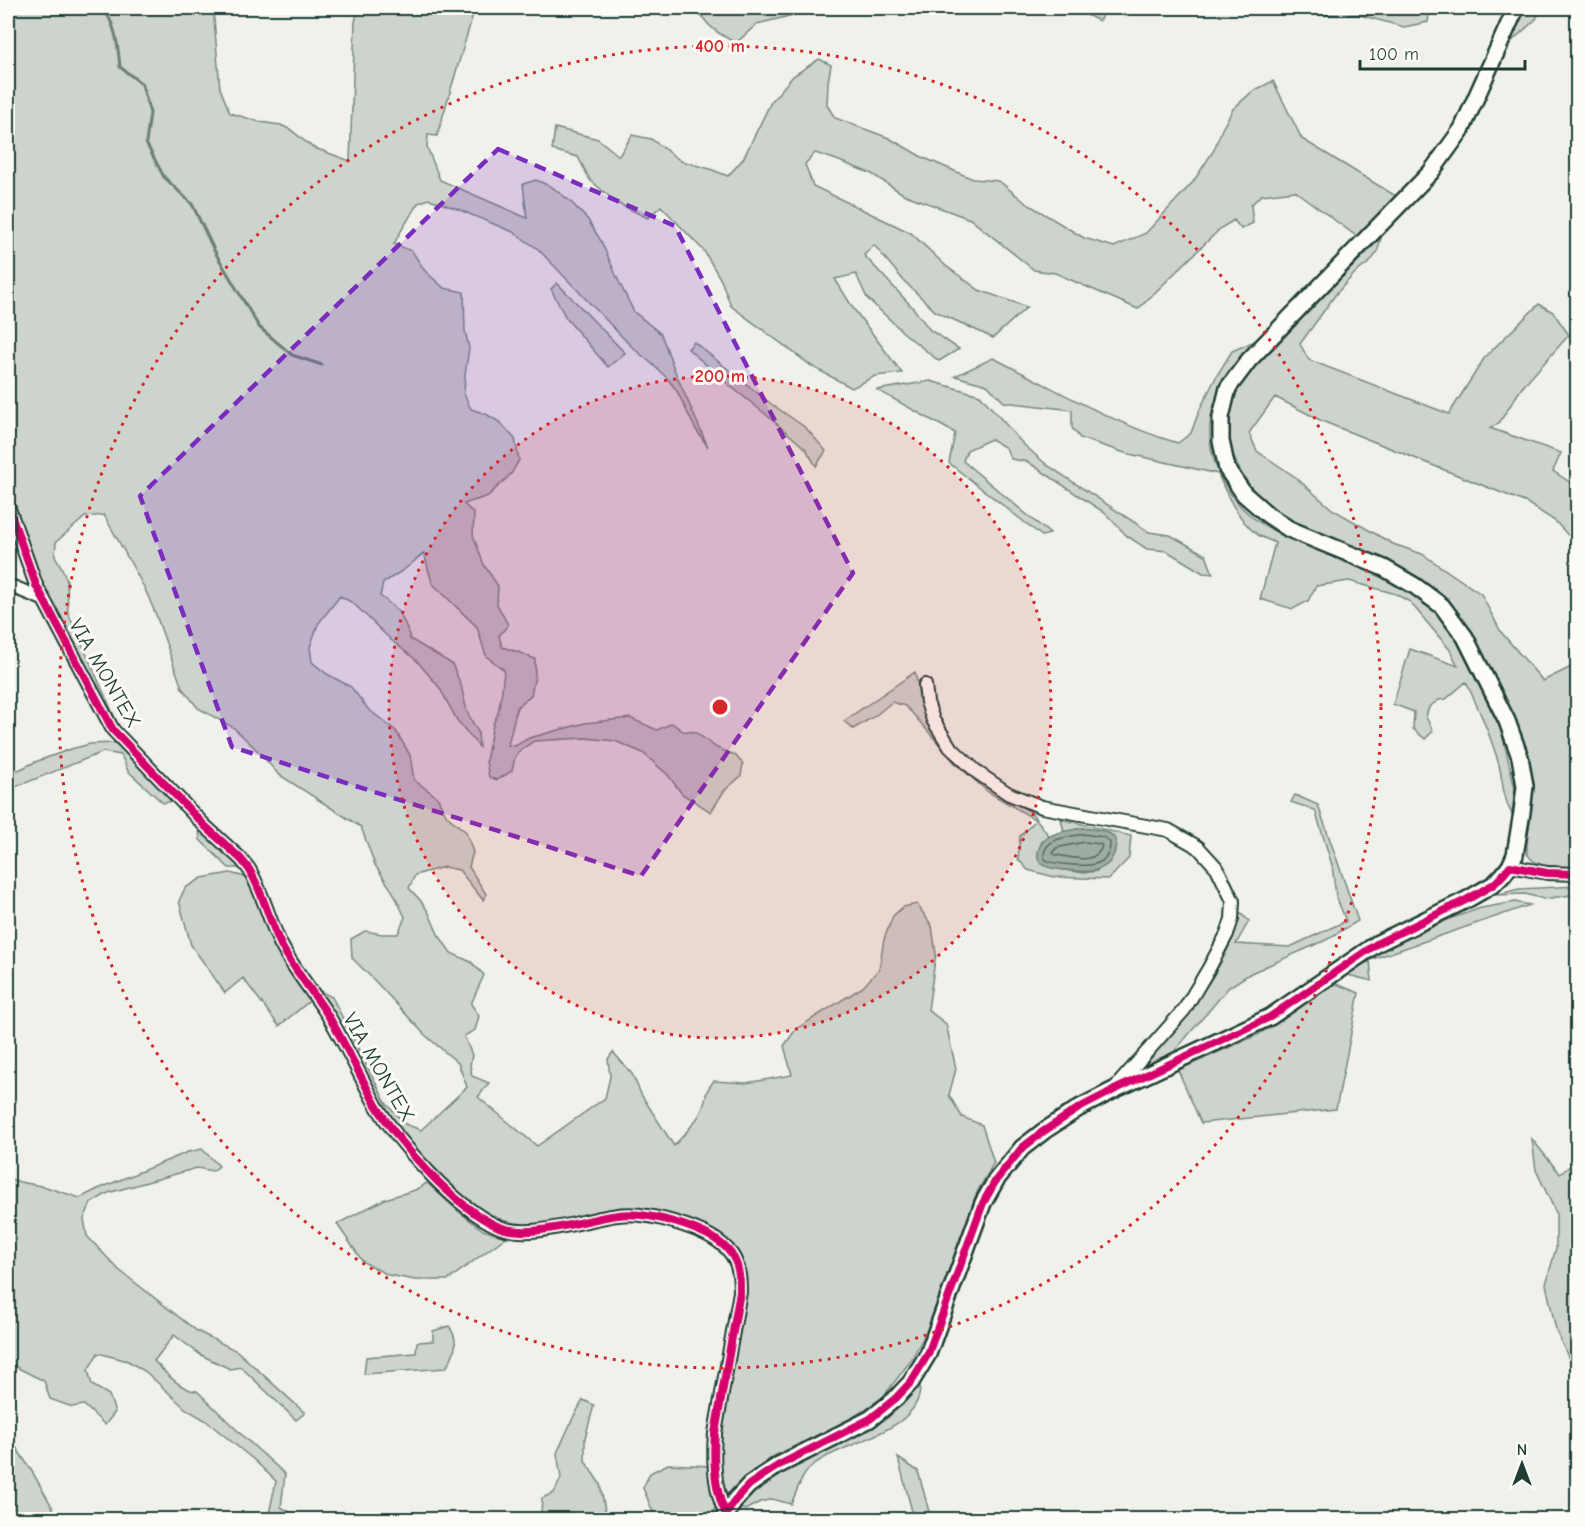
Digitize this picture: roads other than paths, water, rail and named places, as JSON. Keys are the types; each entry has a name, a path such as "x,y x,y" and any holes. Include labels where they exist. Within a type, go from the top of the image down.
{"main road":[{"path":"724,1517 742,1492 759,1478 779,1465 870,1419 896,1398 911,1382 928,1354 983,1203 996,1180 1022,1148 1079,1108 1270,1017 1378,943 1494,884 1510,866 1515,855 1525,786 1520,757 1508,721 1465,637 1442,606 1415,586 1384,568 1289,529 1268,515 1244,494 1227,470 1221,441 1221,417 1228,388 1249,360 1431,172 1462,129 1516,8"}],"street":[{"name":"VIA MONTEX","path":"8,506 28,565 43,598 113,730 249,869 286,954 329,1018 384,1118 431,1175 483,1218 498,1227 512,1231 564,1226 619,1214 654,1217 694,1228 715,1239 735,1259 740,1275 740,1292 715,1433 714,1456 724,1517"},
{"path":"8,585 43,598"},
{"path":"925,685 927,702 933,720 950,747 978,773 1009,794 1042,807 1168,830 1198,847 1217,868 1233,901 1232,919 1227,934 1184,1010 1114,1090"},
{"path":"1510,866 1546,873 1578,874"}],"water":[{"path":"1083,828 1106,832 1116,840 1115,851 1107,865 1084,872 1051,868 1040,863 1038,853 1044,841 1055,834"}],"waterway":[{"path":"103,8 114,29 120,67 142,84 150,113 146,143 164,177 192,204 216,254 259,327 292,355 322,365"}]}
